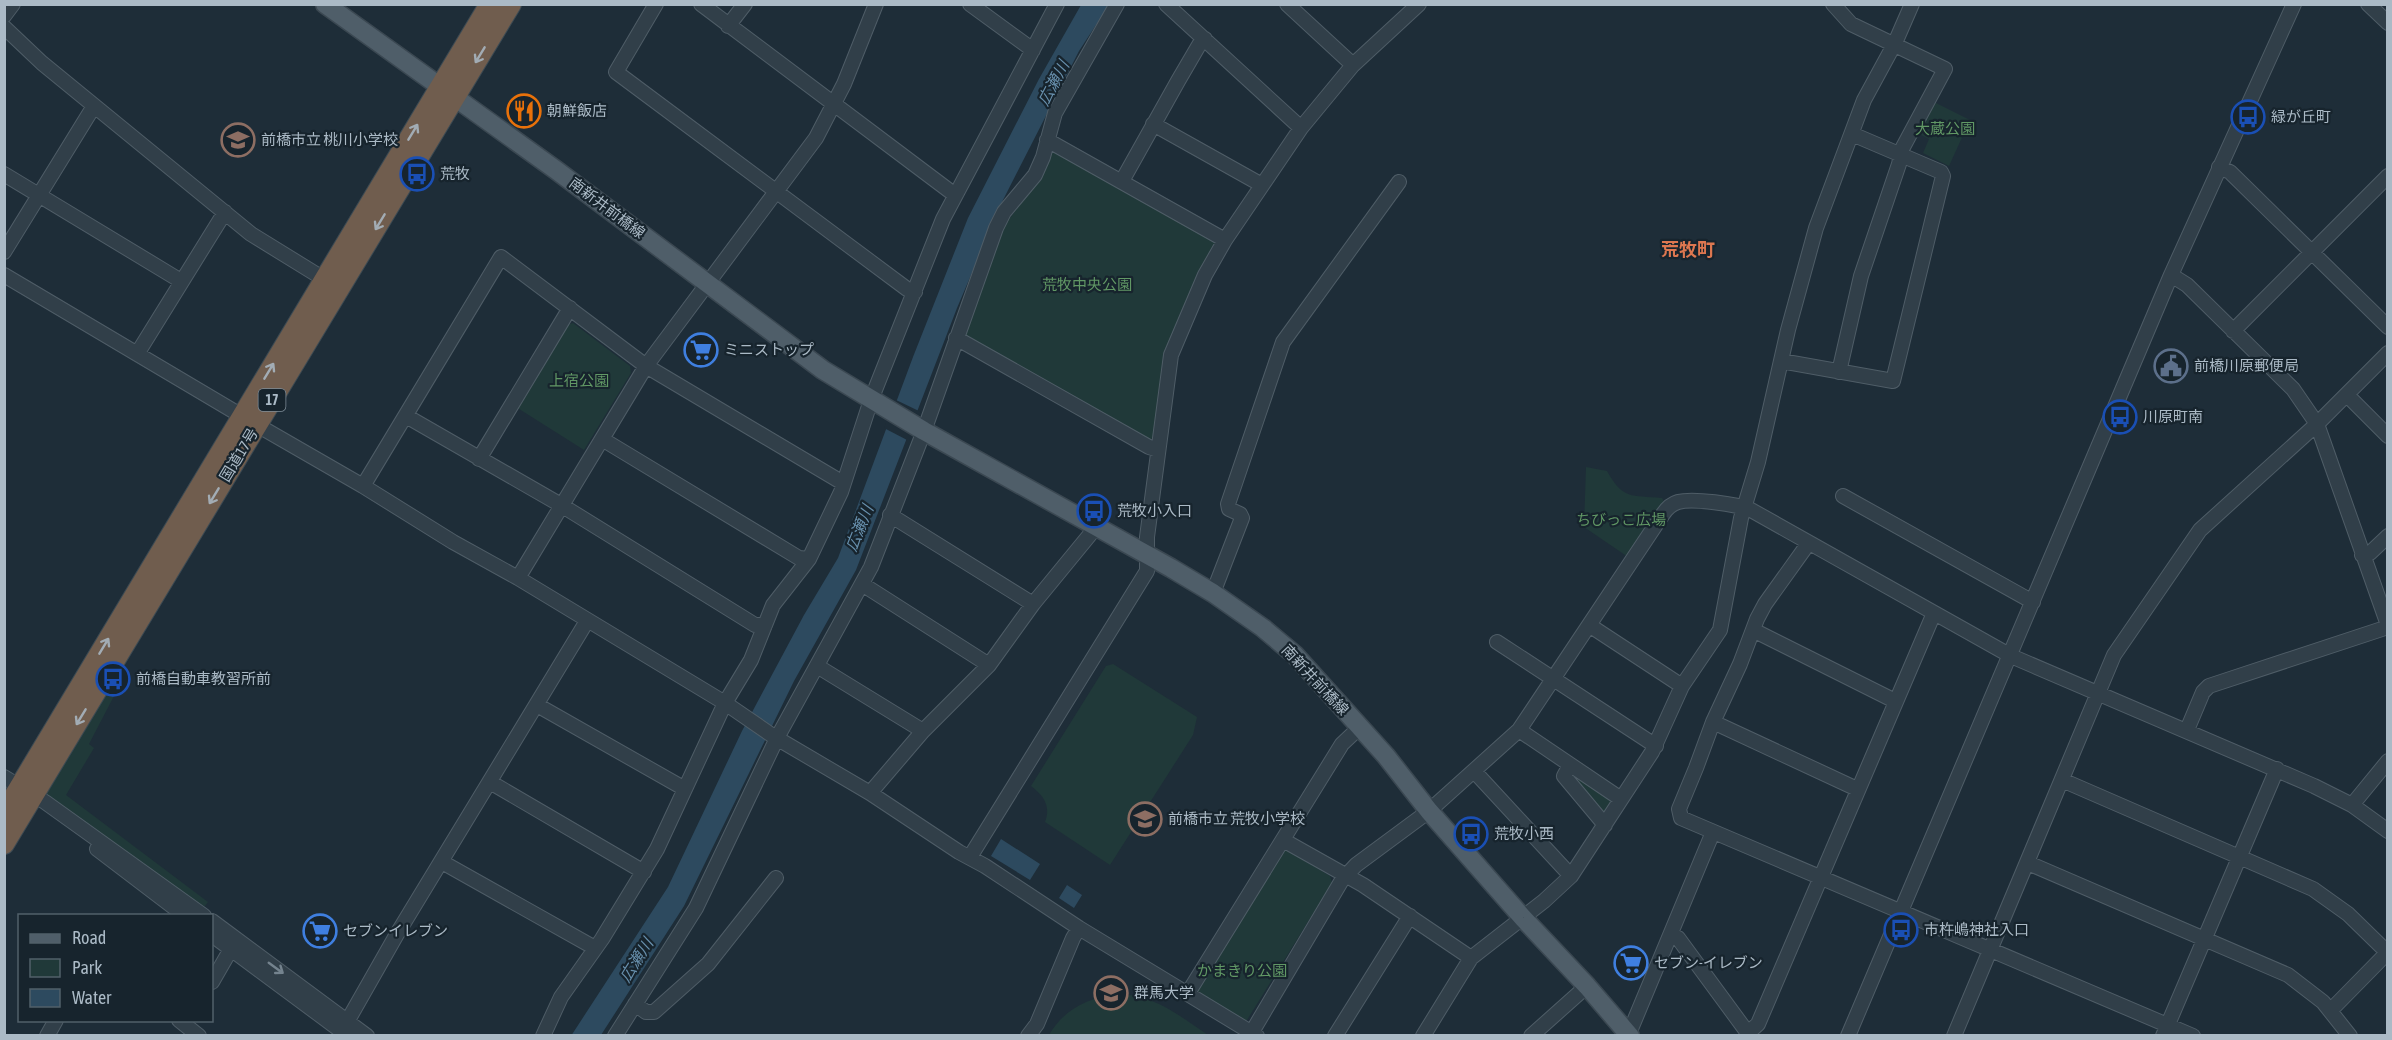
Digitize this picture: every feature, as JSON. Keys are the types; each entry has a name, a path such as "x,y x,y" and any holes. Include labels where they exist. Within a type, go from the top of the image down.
{"highway":[{"name":"国道17号","path":"4,813 250,421 448,92 490,4"},
{"name":"国道17号","path":"250,421 324,279 448,92 511,4"},
{"name":"国道17号","path":"4,844 19,786"}],"main road":[{"name":"南新井前橋線","path":"325,4 816,364 890,411 1213,593 1263,628 1295,655 1360,727 1429,811 1629,1035"}],"street":[{"path":"4,16 13,4"},
{"path":"656,4 616,72 907,289 915,292"},
{"path":"701,4 955,195"},
{"path":"728,26 745,4"},
{"path":"518,578 646,366 816,138 834,104 876,4"},
{"path":"970,4 1033,50"},
{"path":"543,1035 561,997 595,948 657,849 725,703 752,660 773,605 809,559 843,483 871,400 938,231 1057,4"},
{"path":"615,1035 696,908 775,737 871,567 920,428 996,228 1004,212 1035,175 1055,113 1117,4"},
{"path":"1166,4 1301,128"},
{"path":"970,857 1147,571 1149,556 1147,537 1173,348 1204,275 1301,128 1353,65 1419,4"},
{"path":"1833,4 1851,24 1945,69 1901,155 1861,276 1839,372"},
{"path":"1422,1035 1471,958 1523,918 1571,876 1656,746 1682,686 1721,626 1744,507 1758,462 1801,278 1820,217 1864,100 1895,44 1912,4"},
{"path":"1848,1035 2011,657 2171,275 2294,4"},
{"path":"2368,4 2388,23"},
{"path":"1288,5 1353,65"},
{"path":"4,27 42,63 260,240 324,279"},
{"path":"1122,181 1199,45 1205,39"},
{"path":"4,252 94,106"},
{"path":"1153,124 1262,184"},
{"path":"1781,362 1893,381 1943,176 1941,172 1852,134"},
{"path":"1047,140 1225,240"},
{"path":"2219,167 2230,172 2388,327"},
{"path":"4,174 181,281"},
{"path":"2234,331 2388,176"},
{"path":"1213,593 1242,518 1240,514 1229,509 1228,504 1283,342 1399,182"},
{"path":"137,354 225,212"},
{"path":"363,486 501,257 646,366 843,483"},
{"path":"4,275 363,486 453,542 518,578 725,703 775,737 870,793 1079,928 1255,1034 1346,875 1356,865 1429,811 1519,730 1668,507 1686,501 1744,507 2011,657 2277,769 2352,805 2388,831"},
{"path":"2171,275 2187,285 2293,389 2317,424 2388,626 2209,686 2203,692 2187,730"},
{"path":"479,459 570,308"},
{"path":"956,338 1158,450"},
{"path":"1957,1034 2114,656 2196,536 2317,424 2388,353"},
{"path":"2347,395 2388,436"},
{"path":"406,416 561,505 754,625 765,625"},
{"path":"602,439 799,558 809,559"},
{"path":"1843,496 2033,602"},
{"path":"890,515 1033,604"},
{"path":"870,793 923,731 989,665 1033,604 1097,526"},
{"path":"2362,555 2370,553 2388,536"},
{"path":"1808,544 1766,604 1753,630 1713,722 1679,809 1681,818 1990,950 2165,1030 2193,1035"},
{"path":"862,584 989,665"},
{"path":"1671,934 1678,938 1749,1034 1758,1023 1934,613"},
{"path":"344,1031 397,934 587,621"},
{"path":"1588,625 1682,686"},
{"path":"1753,630 1895,701"},
{"path":"1497,642 1656,746"},
{"path":"817,666 923,731"},
{"path":"537,705 685,789"},
{"path":"1713,722 1857,789"},
{"path":"1188,993 1342,744 1360,727"},
{"path":"1519,730 1621,799"},
{"path":"2352,805 2388,761"},
{"path":"1570,765 1564,776 1605,825"},
{"path":"2165,1030 2277,769"},
{"path":"1474,771 1571,876"},
{"path":"2062,780 2313,889 2348,914 2387,952 2331,1010"},
{"path":"490,783 644,872"},
{"path":"19,786 114,863 184,914"},
{"path":"19,786 203,914"},
{"path":"1629,1035 1713,832"},
{"path":"1283,840 1346,875 1471,958"},
{"path":"442,862 595,948"},
{"path":"2028,863 2288,975 2313,993 2331,1010 2350,1035"},
{"path":"635,1004 646,1012 654,1012 702,970 776,878"},
{"path":"1335,1035 1410,916"},
{"path":"213,922 344,1031"},
{"path":"1028,1035 1037,1024 1079,928"},
{"path":"213,936 344,1031 367,1035"},
{"path":"213,980 231,949"},
{"path":"1531,1035 1587,986"},
{"path":"47,1035 55,1022"},
{"path":"183,1026 199,1035"}],"green space":[{"name":"大蔵公園","path":"1934,102 1970,120 1949,166 1923,153 1929,139 1917,133"},
{"name":"荒牧中央公園","path":"1056,151 1216,243 1203,267 1155,437 1148,440 966,336 965,331 1006,223 1040,179 1048,155"},
{"name":"上宿公園","path":"573,323 630,366 631,373 584,450 516,407 567,325"},
{"name":"ちびっこ広場","path":"1586,467 1607,471 1618,487 1629,494 1662,498 1665,503 1628,557 1584,527"},
{"path":"1113,664 1197,717 1193,735 1110,865 1045,822 1047,806 1040,794 1031,786 1106,666"},
{"path":"103,688 114,696 89,744 94,748 66,795 208,902 205,906 198,905 39,793"},
{"path":"1572,770 1617,799 1605,817 1569,779"},
{"name":"かまきり公園","path":"1287,850 1330,876 1332,883 1247,1020 1240,1022 1197,992 1197,988 1282,852"},
{"path":"1117,994 1131,995 1155,1002 1208,1035 1049,1035 1062,1018 1078,1006 1096,998"}],"water":[{"name":"広瀬川","path":"1081,5 1109,5 1079,51 1002,202 957,308 856,570 794,681 684,906 601,1035 571,1036 668,887 742,731 804,615 838,558 968,218 1039,79"},
{"path":"1001,839 1040,864 1030,880 991,856"},
{"path":"1067,885 1082,895 1074,908 1059,898"}],"pier":[{"path":"894,399 921,412 909,441 884,428"}],"place":[{"name":"朝鮮飯店","path":"524,111"},
{"name":"緑が丘町","path":"2248,117"},
{"name":"前橋市立 桃川小学校","path":"238,140"},
{"name":"荒牧","path":"417,174"},
{"name":"ミニストップ","path":"701,350"},
{"name":"前橋川原郵便局","path":"2171,366"},
{"name":"川原町南","path":"2120,417"},
{"name":"荒牧小入口","path":"1094,511"},
{"name":"前橋自動車教習所前","path":"113,679"},
{"name":"前橋市立 荒牧小学校","path":"1145,819"},
{"name":"荒牧小西","path":"1471,834"},
{"name":"市杵嶋神社入口","path":"1901,930"},
{"name":"セブンイレブン","path":"320,931"},
{"name":"セブン-イレブン","path":"1631,963"},
{"name":"群馬大学","path":"1111,993"}],"district":[{"name":"荒牧町","path":"1688,250"}]}
